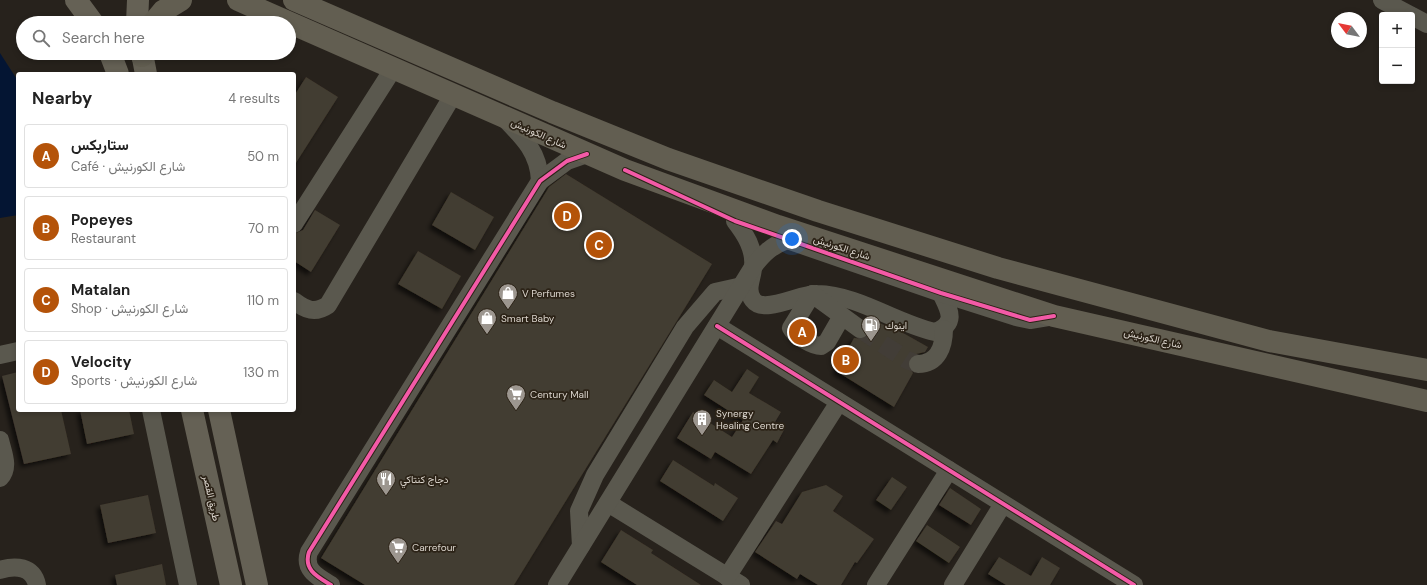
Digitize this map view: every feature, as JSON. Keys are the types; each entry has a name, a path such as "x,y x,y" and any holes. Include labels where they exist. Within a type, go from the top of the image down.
{"highway":[{"path":"159,16 163,11 181,0"},
{"name":"شارع الكورنيش","path":"238,0 274,16"},
{"path":"294,0 552,112 668,158 818,211 998,268 1262,339 1427,370"},
{"name":"شارع الكورنيش","path":"296,26 625,170 778,226 1054,316 1427,401"}],"main road":[{"path":"76,0 88,16"},
{"path":"137,16 138,0"},
{"path":"113,60 117,72"},
{"name":"طريق القصر","path":"192,412 231,585"},
{"path":"219,412 257,585"}],"street":[{"path":"1382,0 1404,12"},
{"path":"1415,18 1427,24"},
{"path":"296,221 393,69"},
{"path":"296,302 308,310 322,309 328,305 453,95"},
{"path":"331,585 310,570 307,561 309,552 521,222 540,180 539,165 533,150 503,117"},
{"path":"540,180 567,161 587,154"},
{"path":"625,170 735,221 940,293 1030,320 1054,316"},
{"path":"735,221 746,236 751,251 753,267 749,283 750,292 753,300 760,305 778,303 812,294 828,296 858,303 926,330 935,332 944,329"},
{"path":"557,585 753,267 763,254 774,245 786,240"},
{"path":"581,546 579,511 595,475 685,327 715,292 742,286"},
{"path":"918,364 928,363 937,355 943,343 944,329 949,321 950,311 940,293"},
{"path":"812,294 860,329"},
{"path":"812,294 792,326 793,332 813,345 821,346 827,342 842,316"},
{"path":"717,326 1003,504 1110,579 1134,585"},
{"path":"0,355 16,351"},
{"path":"608,503 734,581 839,402"},
{"path":"151,412 188,585"},
{"path":"0,440 6,462 5,470 0,478"},
{"path":"876,585 949,470"},
{"path":"953,585 1003,504"},
{"path":"0,570 12,566 24,568 33,576 37,585"}],"water":[{"path":"0,53 16,78 16,215 0,218"}],"building":[{"path":"306,77 338,97 296,163 296,93"},
{"name":"Century Mall","path":"566,174 712,264 514,585 365,585 321,558 549,187"},
{"path":"451,192 494,217 475,250 432,225"},
{"path":"315,210 340,225 311,272 296,262 296,233 303,230"},
{"path":"418,251 461,276 442,309 398,284"},
{"path":"868,318 905,334 928,347 925,352 912,355 909,360 908,366 913,373 894,407 836,371 854,338 864,339 869,335 870,330 866,320"},
{"path":"747,369 759,377 749,393 781,412 775,422 785,428 777,443 773,440 751,474 715,452 711,459 677,438 693,412 732,437 743,420 704,395 714,380 732,392"},
{"path":"16,372 16,412 61,412 71,454 24,464 2,376"},
{"path":"80,412 129,412 134,434 87,444"},
{"path":"673,460 714,486 715,483 738,498 723,521 660,481"},
{"path":"892,477 907,487 891,510 876,500"},
{"path":"826,485 843,496 833,511 874,539 857,563 855,562 841,585 818,585 800,574 797,579 755,552 776,521 782,524 802,492"},
{"path":"950,488 981,509 971,525 939,505"},
{"path":"148,495 156,533 108,543 100,505"},
{"path":"927,525 960,547 949,563 916,541"},
{"path":"621,530 653,550 651,553 701,585 637,585 601,562"},
{"path":"999,557 1031,576 1042,557 1060,568 1050,585 1006,585 988,574"},
{"path":"162,564 166,585 117,585 115,575"}],"tunnel":[{"path":"860,329 907,360 918,364"}],"cycle path":[{"path":"331,585 317,576 310,568 308,564 309,552 540,181 567,161 587,154"},
{"path":"625,170 735,221 941,293 1030,320 1054,316"},
{"path":"717,326 1134,585"}],"place":[{"name":"Velocity","path":"567,216"},
{"name":"Matalan","path":"599,245"},
{"name":"V Perfumes","path":"508,310"},
{"name":"ستاربكس","path":"802,332"},
{"name":"Smart Baby","path":"487,335"},
{"name":"اينوك","path":"871,342"},
{"name":"Popeyes","path":"846,360"},
{"name":"Century Mall","path":"516,411"},
{"name":"Synergy Healing Centre","path":"702,436"},
{"name":"دجاج كنتاكي","path":"386,496"},
{"name":"Carrefour","path":"398,564"}]}
